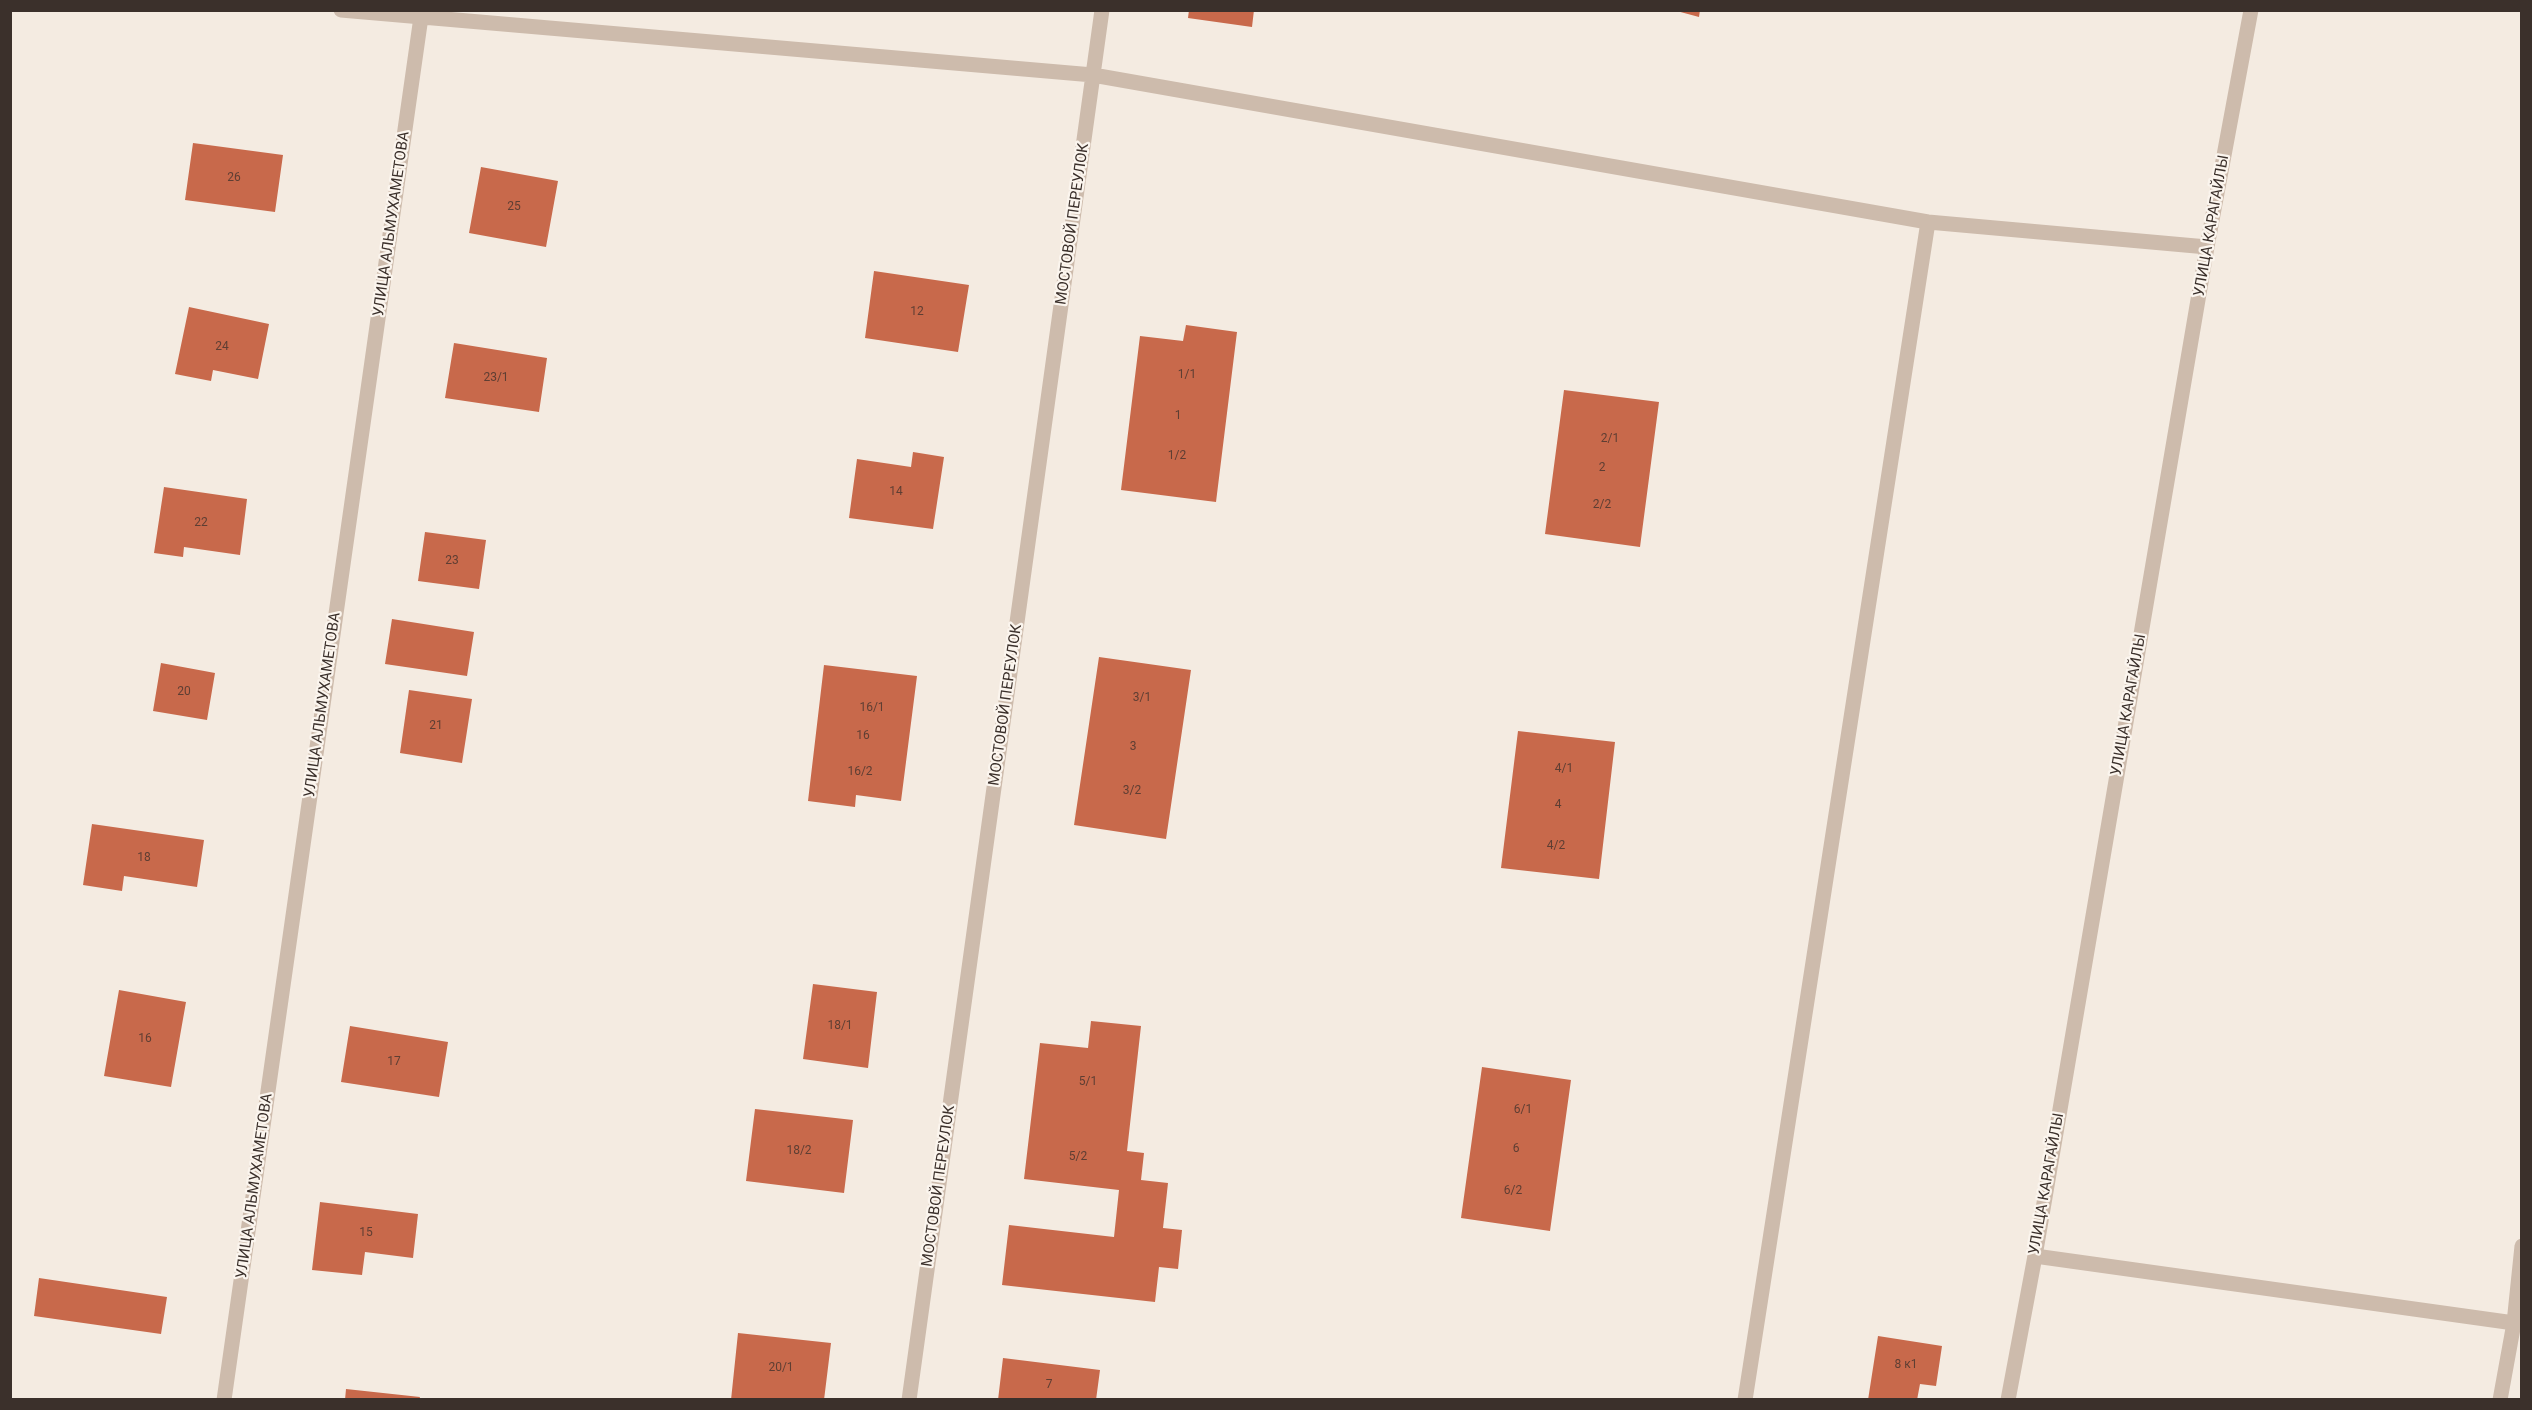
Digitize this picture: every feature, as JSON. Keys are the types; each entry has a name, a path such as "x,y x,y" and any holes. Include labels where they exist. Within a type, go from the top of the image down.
{"street":[{"path":"341,10 422,14 1093,75 1928,222 2207,247"},
{"name":"МОСТОВОЙ ПЕРЕУЛОК","path":"909,1400 1102,10"},
{"name":"УЛИЦА КАРАГАЙЛЫ","path":"2008,1400 2035,1256 2207,247 2251,10"},
{"name":"УЛИЦА АЛЬМУХАМЕТОВА","path":"224,1400 422,14"},
{"path":"1745,1400 1928,222"},
{"path":"2500,1400 2514,1323 2522,1246"},
{"path":"2035,1256 2514,1323"}],"building":[{"path":"1189,10 1254,10 1252,27 1188,18"},
{"path":"1673,10 1700,10 1699,17"},
{"path":"193,143 283,155 275,212 185,200"},
{"path":"481,167 558,181 546,247 469,233"},
{"path":"874,271 969,285 958,352 865,338"},
{"path":"189,307 269,324 258,379 213,370 211,381 175,374"},
{"path":"1186,325 1237,332 1216,502 1121,490 1140,336 1183,341"},
{"path":"454,343 547,358 539,412 445,398"},
{"path":"1564,390 1659,402 1640,547 1545,534"},
{"path":"913,452 944,457 933,529 849,518 857,459 911,467"},
{"path":"164,487 247,499 240,555 184,547 183,557 154,553"},
{"path":"425,532 486,540 479,589 418,581"},
{"path":"392,619 474,632 467,676 385,664"},
{"path":"1099,657 1191,670 1166,839 1074,825"},
{"path":"161,663 215,673 207,720 153,711"},
{"path":"824,665 917,676 901,801 856,795 855,807 808,801"},
{"path":"409,690 472,699 462,763 400,753"},
{"path":"1518,731 1615,742 1599,879 1501,868"},
{"path":"92,824 204,840 197,887 124,876 122,891 83,885"},
{"path":"813,984 877,992 868,1068 803,1059"},
{"path":"119,990 186,1002 171,1087 104,1076"},
{"path":"1091,1021 1141,1026 1127,1151 1144,1153 1141,1180 1168,1183 1163,1228 1182,1230 1178,1269 1159,1267 1155,1302 1002,1285 1009,1225 1114,1237 1119,1190 1024,1179 1040,1043 1088,1048"},
{"path":"350,1026 448,1042 439,1097 341,1082"},
{"path":"1482,1067 1571,1080 1550,1231 1461,1218"},
{"path":"755,1109 853,1120 844,1193 746,1181"},
{"path":"320,1202 418,1214 413,1258 365,1252 362,1275 312,1270"},
{"path":"39,1278 167,1297 161,1334 34,1316"},
{"path":"738,1333 831,1343 824,1400 731,1400"},
{"path":"1878,1336 1942,1346 1936,1386 1920,1384 1917,1400 1868,1400"},
{"path":"1003,1358 1100,1370 1096,1400 998,1400"},
{"path":"346,1389 420,1397 419,1400 345,1400"}]}
